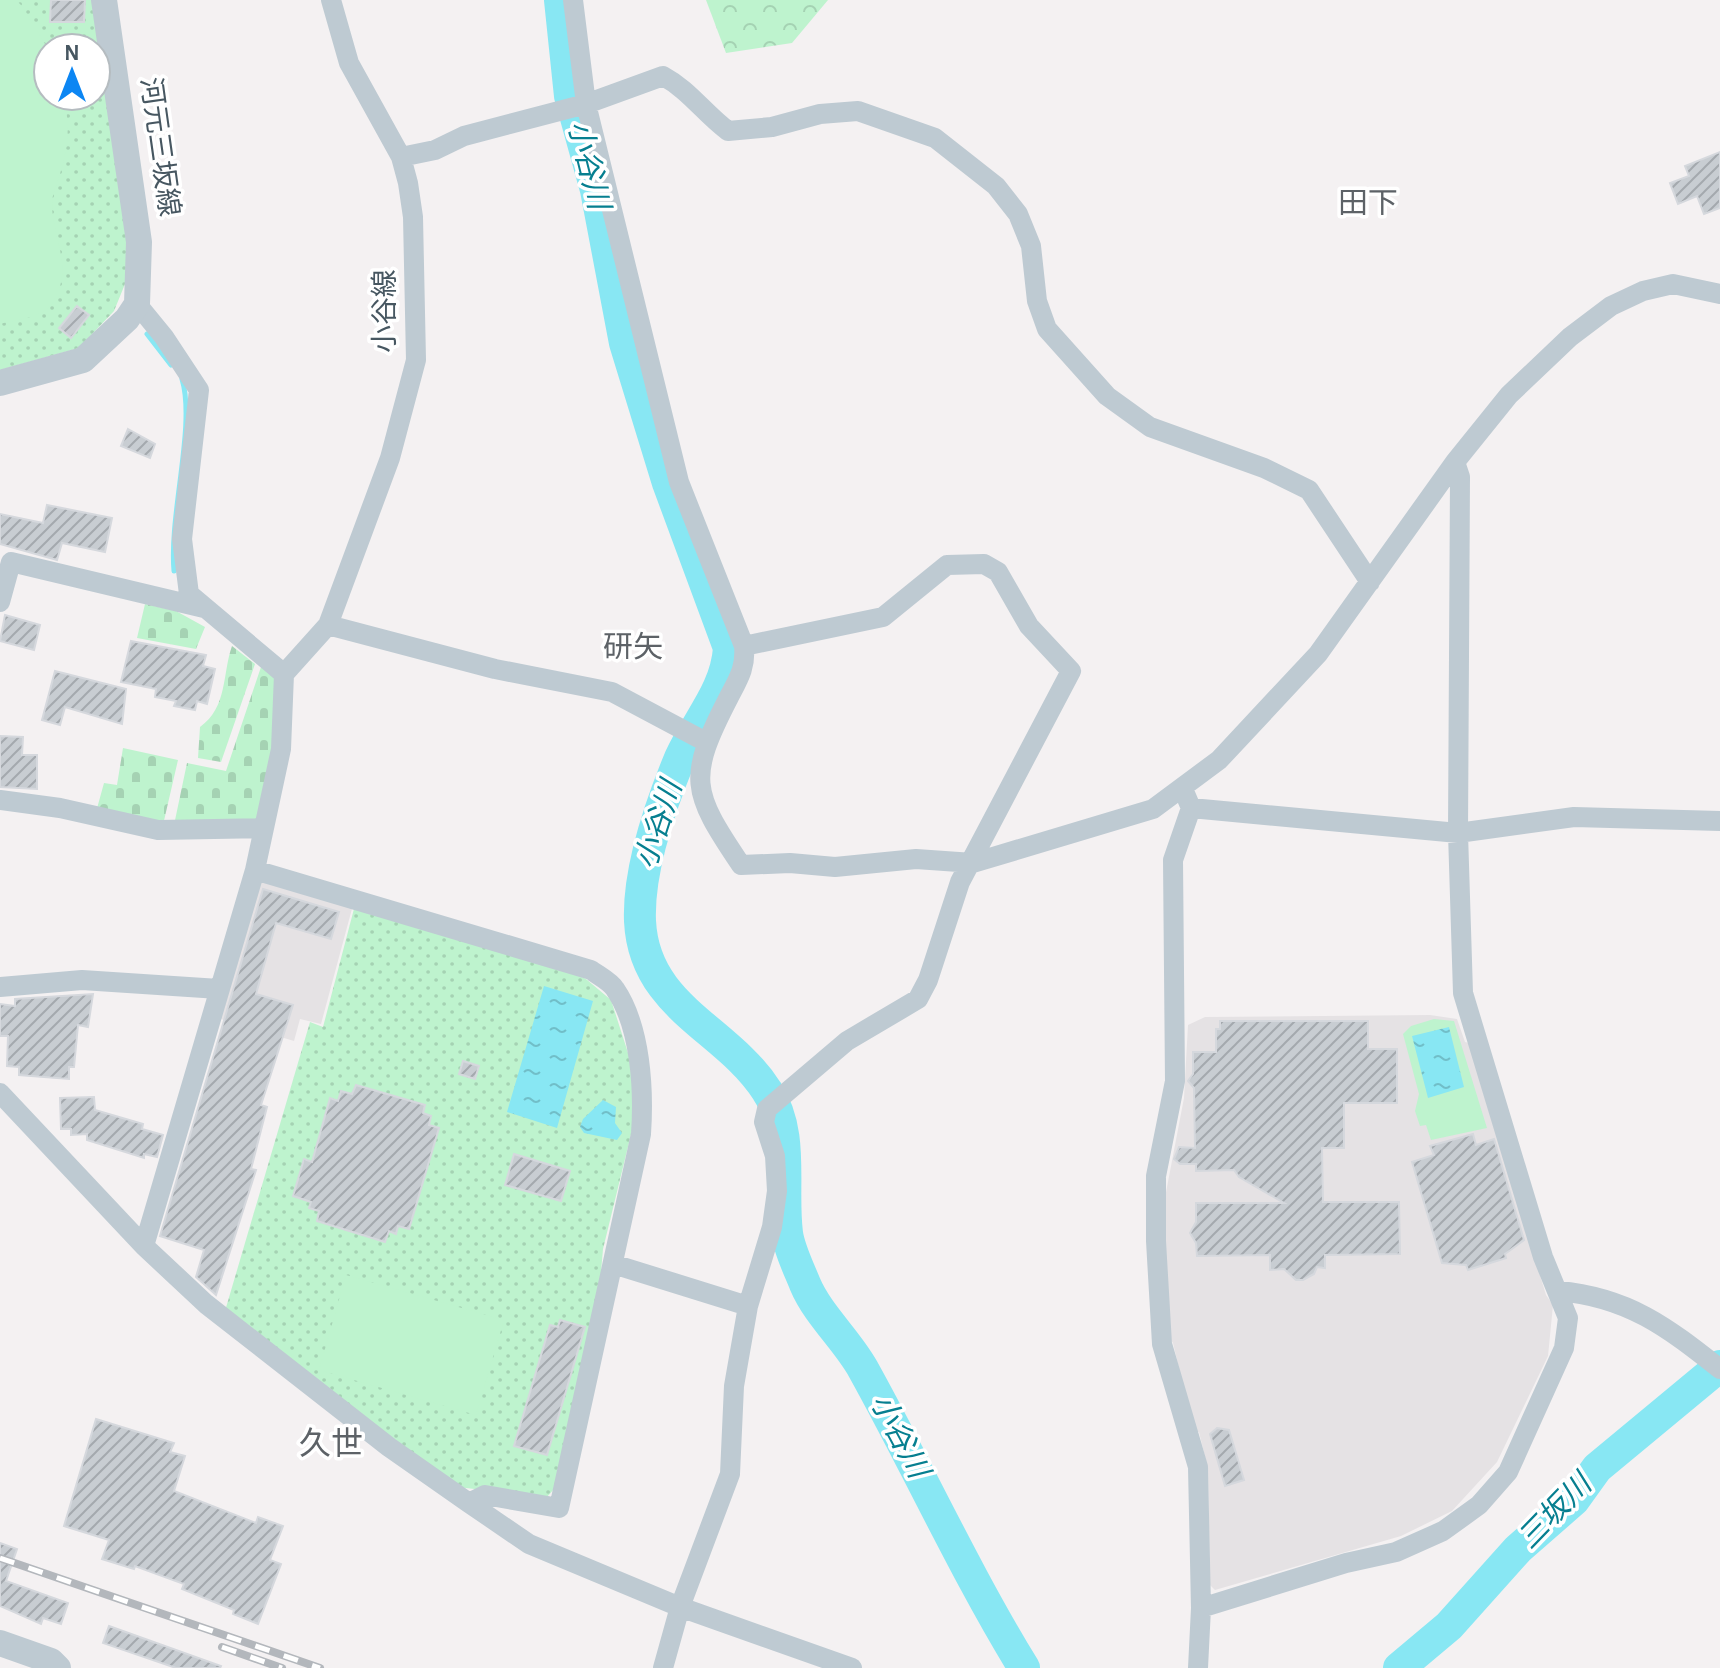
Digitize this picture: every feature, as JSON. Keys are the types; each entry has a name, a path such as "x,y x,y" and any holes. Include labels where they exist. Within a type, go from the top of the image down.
{"street":[{"name":"河元三坂線","path":"104,0 139,242 137,304"},
{"name":"小谷線","path":"328,625 390,458 416,360 413,217 401,157 349,63 331,0"},
{"path":"573,0 586,104 679,482 744,646 746,666 706,742 698,782 703,806 741,865 790,863 835,867 916,859 973,863 1187,799 1458,833 1574,817 1720,821"},
{"path":"401,157 435,150 464,136 586,104 663,76 685,88 709,117 728,131 772,127 820,114 858,111 935,138 996,186 1018,214 1031,246 1037,301 1047,329 1107,396 1150,427 1264,468 1309,490 1370,582"},
{"path":"1198,1668 1201,1608 1198,1467 1162,1344 1156,1241 1156,1176 1175,1081 1173,860 1187,799 1219,760 1318,654 1455,462 1509,395 1570,337 1611,306 1643,291 1673,284 1720,294"},
{"path":"0,383 83,360 127,319 137,304 164,337 199,390 182,539 189,594 284,674"},
{"path":"1201,1608 1322,1570 1396,1552 1443,1531 1479,1505 1508,1472 1564,1348 1568,1318 1543,1257 1463,993 1458,833 1460,477 1455,462"},
{"path":"0,602 11,562 204,608"},
{"path":"663,1668 680,1607 730,1474 734,1386 748,1306 772,1227 777,1191 775,1156 764,1122 767,1109 847,1041 918,999 928,980 960,882 973,863 1071,671 1029,626 998,572 984,564 947,565 883,617 744,646"},
{"path":"144,1246 255,870 281,749 284,674 328,625 495,669 612,692 706,742"},
{"path":"0,800 60,808 158,830 264,828"},
{"path":"255,870 591,970 614,987 627,1012 643,1105 641,1134 559,1508 485,1495 469,1503"},
{"path":"0,987 82,980 219,989"},
{"path":"0,1093 144,1246 206,1304 389,1447 529,1544 680,1607 852,1668"},
{"path":"613,1264 748,1306"},
{"path":"1558,1291 1586,1293 1637,1310 1671,1329 1720,1369"},
{"path":"0,1643 51,1661 58,1668"}],"shaded area":[{"path":"263,879 353,905 321,1024 300,1019 294,1041 214,1017 255,884"},
{"path":"1430,1015 1457,1019 1465,1042 1469,1043 1546,1295 1553,1305 1548,1356 1497,1462 1452,1511 1401,1536 1215,1590 1210,1585 1208,1469 1199,1432 1194,1432 1173,1343 1167,1334 1163,1208 1184,1098 1188,1025 1205,1017"}],"green space":[{"path":"0,0 92,0 97,32 32,32 32,112 108,112 128,245 125,284 114,311 79,348 0,370"},
{"path":"0,0 16,0 38,32 32,32 32,112 66,112 68,135 52,204 62,279 47,309 27,318 0,324"},
{"path":"706,0 828,0 792,43 726,53"},
{"path":"145,604 176,611 205,627 196,649 137,638"},
{"path":"232,646 255,664 221,762 198,758 200,727 209,719 220,700"},
{"path":"262,664 278,681 274,757 257,821 174,825 187,763 226,771"},
{"path":"123,748 178,760 163,825 96,812 104,783 117,785"},
{"path":"355,905 558,966 586,979 611,1000 630,1059 636,1114 603,1249 600,1284 554,1489 547,1497 457,1487 225,1311 310,1022 323,1027"},
{"path":"1434,1019 1454,1021 1487,1128 1431,1140 1426,1125 1420,1126 1415,1111 1419,1094 1403,1034 1411,1026"},
{"path":"346,1275 504,1320 476,1415 319,1370"}],"water":[{"path":"544,986 593,1001 557,1128 507,1112"},
{"path":"1449,1027 1464,1087 1428,1098 1412,1036"},
{"path":"603,1100 616,1107 615,1123 622,1133 617,1140 584,1133 580,1127 583,1119"}],"building":[{"path":"51,0 85,0 84,22 50,22"},
{"path":"1720,152 1720,208 1704,214 1697,196 1678,204 1670,183 1689,176 1685,166"},
{"path":"77,306 89,315 71,338 59,328"},
{"path":"128,429 155,444 150,458 121,446"},
{"path":"47,505 112,518 105,552 62,543 57,560 0,544 0,514 43,523"},
{"path":"5,615 40,625 34,650 0,641"},
{"path":"131,641 206,655 203,666 215,669 207,704 197,701 195,710 174,706 176,701 155,697 156,689 121,682"},
{"path":"55,671 126,689 122,724 65,707 60,725 42,720"},
{"path":"0,736 23,737 22,755 37,755 37,789 0,787"},
{"path":"263,889 339,912 331,939 276,923 256,994 293,1005 261,1105 267,1107 251,1169 256,1170 216,1295 196,1277 204,1250 160,1236"},
{"path":"93,994 88,1027 78,1025 74,1067 69,1067 69,1079 19,1075 19,1067 7,1066 8,1036 0,1036 0,1004 15,1006 15,999"},
{"path":"1220,1021 1368,1021 1368,1049 1397,1049 1397,1103 1344,1103 1344,1148 1322,1148 1323,1202 1399,1202 1400,1254 1325,1255 1325,1268 1317,1267 1314,1274 1303,1280 1296,1280 1284,1269 1270,1270 1270,1255 1197,1256 1196,1243 1190,1233 1196,1222 1196,1203 1284,1203 1239,1177 1234,1170 1196,1171 1196,1164 1180,1164 1174,1159 1179,1147 1195,1148 1194,1088 1188,1081 1193,1074 1193,1052 1216,1052 1216,1029 1220,1029"},
{"path":"463,1061 479,1066 475,1079 459,1074"},
{"path":"356,1085 425,1105 423,1113 431,1116 429,1125 439,1128 409,1229 398,1226 396,1234 389,1231 385,1242 317,1221 319,1211 309,1208 311,1202 293,1196 304,1159 312,1162 330,1098 338,1101 341,1091 352,1094"},
{"path":"94,1097 95,1110 143,1124 142,1129 163,1135 157,1157 144,1154 144,1158 87,1140 87,1134 71,1135 71,1129 61,1129 60,1098"},
{"path":"1473,1134 1476,1145 1494,1139 1524,1240 1505,1254 1506,1258 1468,1270 1466,1265 1442,1263 1412,1162 1434,1155 1430,1146"},
{"path":"514,1154 570,1171 561,1201 505,1185"},
{"path":"560,1320 585,1327 547,1455 514,1446 550,1325 558,1327"},
{"path":"96,1419 174,1443 170,1452 185,1456 174,1491 256,1523 258,1517 283,1526 270,1560 281,1564 258,1624 233,1614 234,1610 182,1589 184,1584 135,1566 134,1569 102,1559 109,1540 64,1526"},
{"path":"1217,1428 1229,1430 1244,1480 1225,1486 1210,1434"},
{"path":"0,1543 17,1549 6,1581 68,1603 61,1624 43,1618 41,1624 0,1606"},
{"path":"109,1626 221,1666 176,1668 103,1643"}],"waterway":[{"name":"小谷川","path":"560,0 570,96 596,190 625,343 668,483 729,648 717,692 680,758 652,838 640,902 645,951 656,975 671,996 750,1069 776,1107 784,1142 787,1233 805,1284 817,1306 863,1369 1024,1668"},
{"path":"147,334 171,365"},
{"path":"174,571 173,548 186,420 182,379"},
{"name":"三坂川","path":"1399,1668 1449,1626 1518,1549 1574,1500 1597,1468 1720,1366"}],"railway":[{"path":"0,1558 320,1668"},
{"path":"222,1647 282,1668"}],"district":[{"name":"田下","path":"1368,204"},
{"name":"研矢","path":"633,648"},
{"name":"久世","path":"331,1444"}]}
